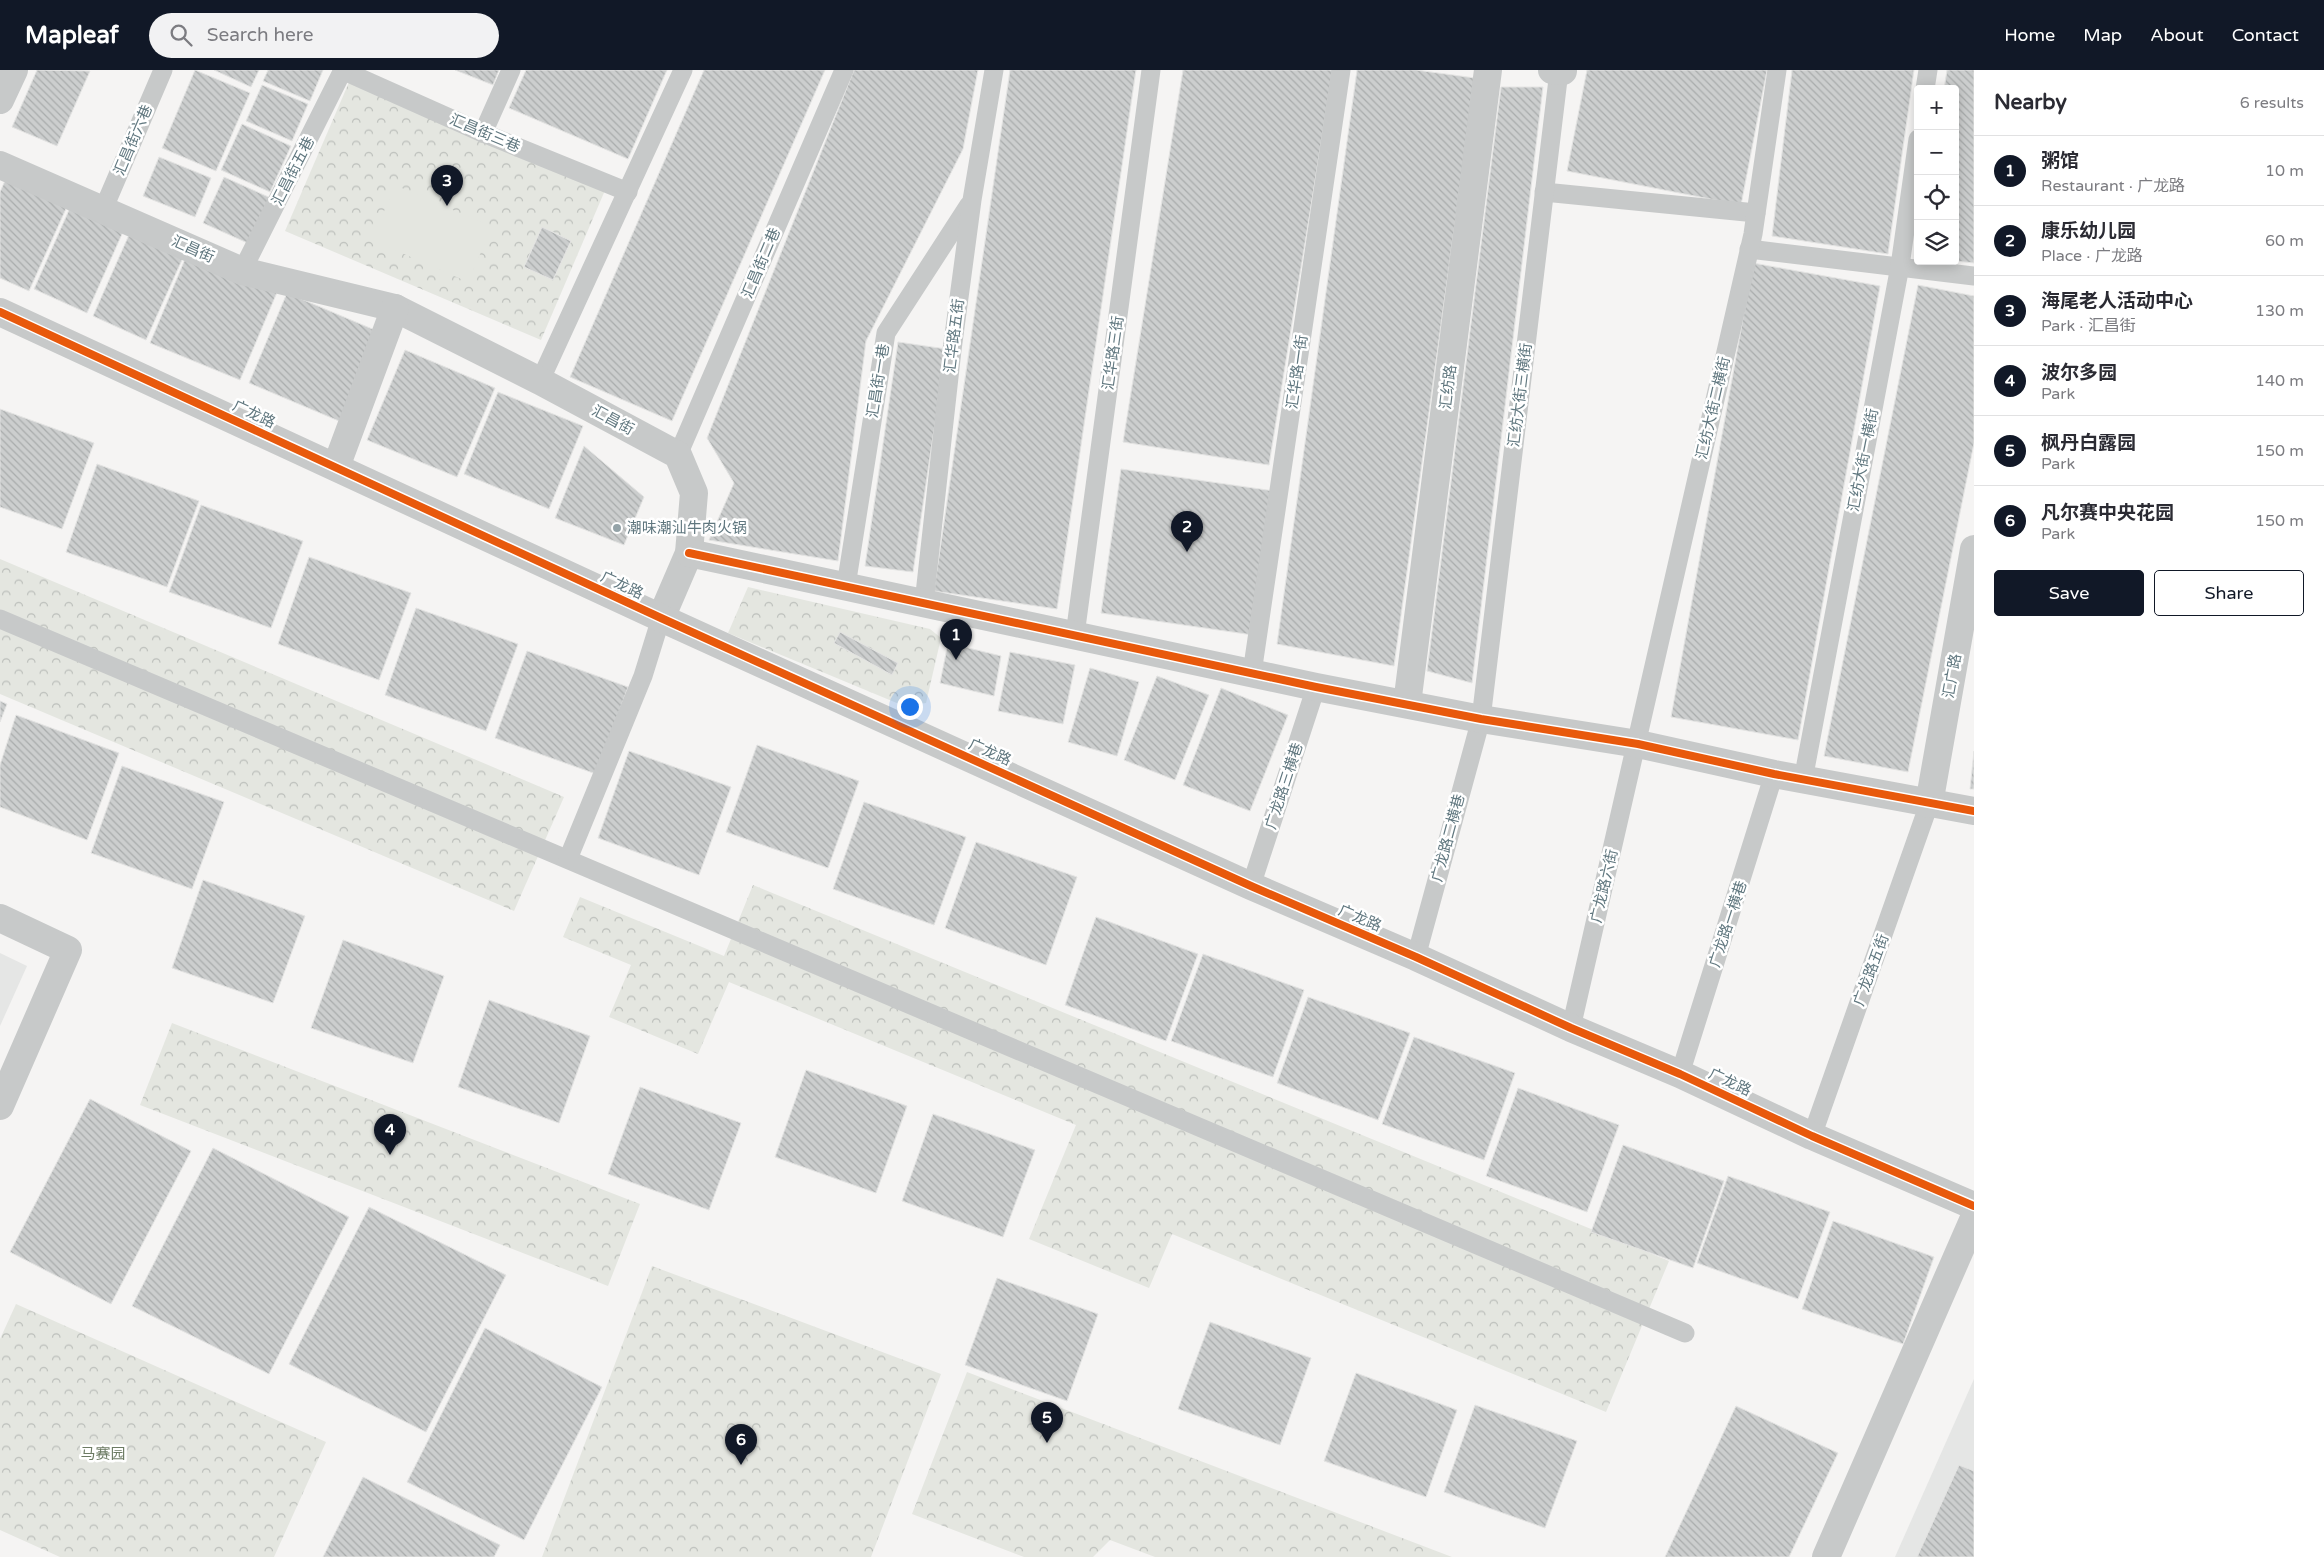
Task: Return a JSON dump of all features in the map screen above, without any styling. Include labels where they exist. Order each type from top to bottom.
[{"type":"street","points":[[0,100],[14,70]]},
{"type":"street","name":"汇纺路","points":[[1407,704],[1488,70]]},
{"type":"street","name":"汇昌街","points":[[0,165],[242,271],[395,308],[540,381],[678,455]]},
{"type":"street","points":[[336,467],[395,308]]},
{"type":"street","name":"广龙路","points":[[0,312],[661,618],[1251,886],[1416,957],[1571,1028],[1680,1074],[1812,1136],[1974,1206]]},
{"type":"street","points":[[661,618],[688,553],[694,493],[678,455]]},
{"type":"street","name":"汇广路","points":[[1930,804],[1974,549]]},
{"type":"street","points":[[688,553],[1316,687],[1481,719],[1638,744],[1803,780],[1974,811]]},
{"type":"street","points":[[0,918],[68,950],[0,1106]]},
{"type":"street","points":[[1826,1557],[1974,1218]]},
{"type":"lane","name":"汇昌街六巷","points":[[103,210],[162,70]]},
{"type":"lane","name":"汇昌街三巷","points":[[343,70],[483,133],[628,192]]},
{"type":"lane","name":"汇昌街五巷","points":[[242,271],[343,70]]},
{"type":"lane","points":[[483,133],[511,70]]},
{"type":"lane","points":[[540,381],[683,70]]},
{"type":"lane","name":"汇昌街二巷","points":[[678,455],[844,70]]},
{"type":"lane","name":"汇华路五街","points":[[924,603],[952,350],[972,200],[994,70]]},
{"type":"lane","name":"汇华路三街","points":[[1075,635],[1151,70]]},
{"type":"lane","name":"汇华路一街","points":[[1252,673],[1341,70]]},
{"type":"lane","name":"汇纺大街三横街","points":[[1481,719],[1559,70]]},
{"type":"lane","name":"汇纺大街二横街","points":[[1638,744],[1749,249],[1756,214],[1777,70]]},
{"type":"lane","points":[[1926,85],[1928,70]]},
{"type":"lane","name":"汇纺大街一横街","points":[[1803,780],[1900,266],[1914,167]]},
{"type":"lane","points":[[1544,192],[1756,214]]},
{"type":"lane","name":"汇昌街一巷","points":[[846,586],[886,333],[972,200]]},
{"type":"lane","points":[[1749,249],[1974,276]]},
{"type":"lane","points":[[0,618],[1684,1333]]},
{"type":"lane","points":[[568,859],[643,676],[661,618]]},
{"type":"lane","name":"广龙路三横巷","points":[[1251,886],[1316,687]]},
{"type":"lane","name":"广龙路二横巷","points":[[1416,957],[1481,719]]},
{"type":"lane","name":"广龙路六街","points":[[1571,1028],[1638,744]]},
{"type":"lane","name":"广龙路一横巷","points":[[1680,1074],[1774,774]]},
{"type":"lane","name":"广龙路五街","points":[[1812,1136],[1930,804]]},
{"type":"shaded area","points":[[0,953],[27,966],[0,1026]]},
{"type":"shaded area","points":[[1974,1379],[1974,1557],[1895,1557]]},
{"type":"green space","points":[[353,73],[609,181],[541,340],[285,231]]},
{"type":"green space","points":[[395,185],[492,227],[468,282],[372,240]]},
{"type":"green space","points":[[0,559],[564,797],[514,911],[0,694]]},
{"type":"green space","points":[[748,587],[930,629],[941,638],[926,703],[904,706],[728,633]]},
{"type":"green space","points":[[753,885],[1669,1261],[1606,1412],[1172,1234],[1149,1288],[1029,1239],[1076,1125],[729,982],[698,1054],[609,1017],[631,965],[563,937],[580,897],[724,956]]},
{"type":"green space","points":[[172,1023],[640,1204],[608,1286],[140,1105]]},
{"type":"green space","points":[[652,1266],[941,1374],[871,1557],[542,1557]]},
{"type":"green space","name":"马赛园","points":[[16,1304],[326,1442],[274,1557],[60,1557],[0,1530],[0,1339]]},
{"type":"green space","points":[[967,1372],[1452,1557],[1155,1557],[1110,1540],[1093,1557],[1024,1557],[912,1514]]},
{"type":"building","points":[[37,70],[90,71],[57,146],[12,127]]},
{"type":"building","points":[[195,70],[250,93],[216,171],[162,148]]},
{"type":"building","points":[[214,70],[259,70],[251,87]]},
{"type":"building","points":[[268,70],[323,70],[310,101],[263,81]]},
{"type":"building","points":[[455,70],[499,70],[493,85]]},
{"type":"building","points":[[526,70],[667,70],[628,159],[509,108]]},
{"type":"building","points":[[704,70],[825,70],[672,421],[570,377]]},
{"type":"building","points":[[854,70],[978,70],[963,149],[866,341],[838,561],[709,540],[734,483],[707,438]]},
{"type":"building","points":[[1010,70],[1136,70],[1057,609],[934,591]]},
{"type":"building","points":[[1183,70],[1333,70],[1269,465],[1123,442]]},
{"type":"building","points":[[1357,70],[1416,70],[1475,78],[1394,666],[1277,644]]},
{"type":"building","points":[[1587,70],[1767,70],[1741,205],[1567,171]]},
{"type":"building","points":[[1792,70],[1914,70],[1888,254],[1772,236]]},
{"type":"building","points":[[1947,70],[1974,70],[1974,263],[1959,261],[1959,85],[1945,85]]},
{"type":"building","points":[[262,85],[308,104],[292,141],[246,121]]},
{"type":"building","points":[[1501,87],[1543,87],[1472,683],[1427,671]]},
{"type":"building","points":[[242,124],[291,146],[270,192],[221,170]]},
{"type":"building","points":[[159,157],[211,178],[195,217],[143,196]]},
{"type":"building","points":[[8,174],[69,202],[29,291],[0,278],[0,192]]},
{"type":"building","points":[[224,177],[273,199],[252,245],[203,223]]},
{"type":"building","points":[[73,201],[126,225],[87,313],[34,289]]},
{"type":"building","points":[[542,227],[571,241],[553,280],[524,267]]},
{"type":"building","points":[[132,228],[186,251],[146,340],[93,316]]},
{"type":"building","points":[[188,252],[278,290],[240,380],[150,343]]},
{"type":"building","points":[[1753,263],[1880,286],[1798,740],[1671,717]]},
{"type":"building","points":[[1918,285],[1974,296],[1974,443],[1908,772],[1824,756]]},
{"type":"building","points":[[287,293],[377,331],[339,421],[249,383]]},
{"type":"building","points":[[898,342],[946,349],[913,572],[865,566]]},
{"type":"building","points":[[405,350],[495,388],[457,477],[367,440]]},
{"type":"building","points":[[498,392],[583,426],[549,509],[464,474]]},
{"type":"building","points":[[0,409],[94,443],[62,529],[0,507]]},
{"type":"building","points":[[584,446],[644,497],[624,545],[555,518]]},
{"type":"building","points":[[97,464],[199,501],[167,587],[66,552]]},
{"type":"building","points":[[1121,469],[1274,491],[1253,635],[1101,613]]},
{"type":"building","points":[[201,505],[303,541],[271,628],[169,592]]},
{"type":"building","points":[[309,557],[411,593],[379,680],[278,644]]},
{"type":"building","points":[[416,608],[518,644],[486,731],[385,695]]},
{"type":"building","points":[[840,632],[898,663],[892,675],[834,643]]},
{"type":"building","points":[[948,643],[1001,656],[994,696],[940,683]]},
{"type":"building","points":[[527,651],[628,687],[596,774],[495,738]]},
{"type":"building","points":[[1010,652],[1075,665],[1063,724],[998,711]]},
{"type":"building","points":[[1090,668],[1139,682],[1117,756],[1068,742]]},
{"type":"building","points":[[1157,676],[1209,695],[1175,780],[1124,760]]},
{"type":"building","points":[[1221,688],[1288,715],[1250,811],[1183,785]]},
{"type":"building","points":[[0,701],[7,704],[0,722]]},
{"type":"building","points":[[16,715],[119,753],[87,840],[0,807],[0,765]]},
{"type":"building","points":[[757,745],[859,781],[828,868],[726,832]]},
{"type":"building","points":[[629,751],[731,787],[699,875],[598,838]]},
{"type":"building","points":[[1974,751],[1974,789],[1970,789]]},
{"type":"building","points":[[122,766],[224,802],[192,889],[91,853]]},
{"type":"building","points":[[864,802],[966,837],[934,925],[833,889]]},
{"type":"building","points":[[976,842],[1077,877],[1046,965],[945,928]]},
{"type":"building","points":[[203,880],[305,916],[273,1003],[172,968]]},
{"type":"building","points":[[1096,917],[1198,954],[1166,1041],[1065,1005]]},
{"type":"building","points":[[343,940],[444,976],[413,1063],[311,1028]]},
{"type":"building","points":[[1203,954],[1304,990],[1273,1077],[1171,1041]]},
{"type":"building","points":[[1308,997],[1410,1033],[1378,1120],[1277,1083]]},
{"type":"building","points":[[489,1000],[590,1036],[559,1123],[458,1087]]},
{"type":"building","points":[[1414,1037],[1515,1073],[1484,1160],[1382,1124]]},
{"type":"building","points":[[806,1070],[907,1106],[876,1193],[775,1157]]},
{"type":"building","points":[[640,1087],[741,1123],[709,1210],[608,1174]]},
{"type":"building","points":[[1518,1088],[1619,1125],[1587,1212],[1486,1176]]},
{"type":"building","points":[[90,1099],[191,1151],[111,1304],[10,1252]]},
{"type":"building","points":[[933,1114],[1035,1150],[1003,1237],[902,1201]]},
{"type":"building","points":[[1623,1145],[1724,1181],[1693,1268],[1591,1232]]},
{"type":"building","points":[[213,1148],[349,1217],[269,1374],[132,1306]]},
{"type":"building","points":[[1728,1176],[1830,1212],[1798,1299],[1697,1263]]},
{"type":"building","points":[[369,1207],[506,1275],[426,1432],[289,1364]]},
{"type":"building","points":[[1833,1221],[1934,1257],[1903,1344],[1802,1309]]},
{"type":"building","points":[[997,1278],[1098,1314],[1067,1401],[965,1365]]},
{"type":"building","points":[[1210,1322],[1311,1358],[1280,1445],[1178,1409]]},
{"type":"building","points":[[485,1328],[602,1387],[524,1540],[407,1482]]},
{"type":"building","points":[[1356,1373],[1457,1410],[1426,1497],[1324,1461]]},
{"type":"building","points":[[1475,1405],[1577,1441],[1545,1528],[1444,1492]]},
{"type":"building","points":[[1736,1406],[1838,1453],[1789,1557],[1665,1557]]},
{"type":"building","points":[[1959,1465],[1974,1471],[1974,1557],[1917,1557]]},
{"type":"building","points":[[363,1477],[500,1545],[494,1557],[323,1557]]},
{"type":"cycle path","points":[[0,312],[661,618],[1251,886],[1416,957],[1571,1028],[1680,1074],[1812,1136],[1974,1206]]},
{"type":"cycle path","points":[[689,553],[1316,687],[1481,719],[1638,744],[1774,774],[1974,811]]},
{"type":"place","name":"海尾老人活动中心","points":[[447,206]]},
{"type":"place","name":"潮味潮汕牛肉火锅","points":[[617,528]]},
{"type":"place","name":"康乐幼儿园","points":[[1187,552]]},
{"type":"place","name":"粥馆","points":[[956,660]]},
{"type":"place","name":"波尔多园","points":[[390,1155]]},
{"type":"place","name":"枫丹白露园","points":[[1047,1443]]},
{"type":"place","name":"凡尔赛中央花园","points":[[741,1465]]}]
